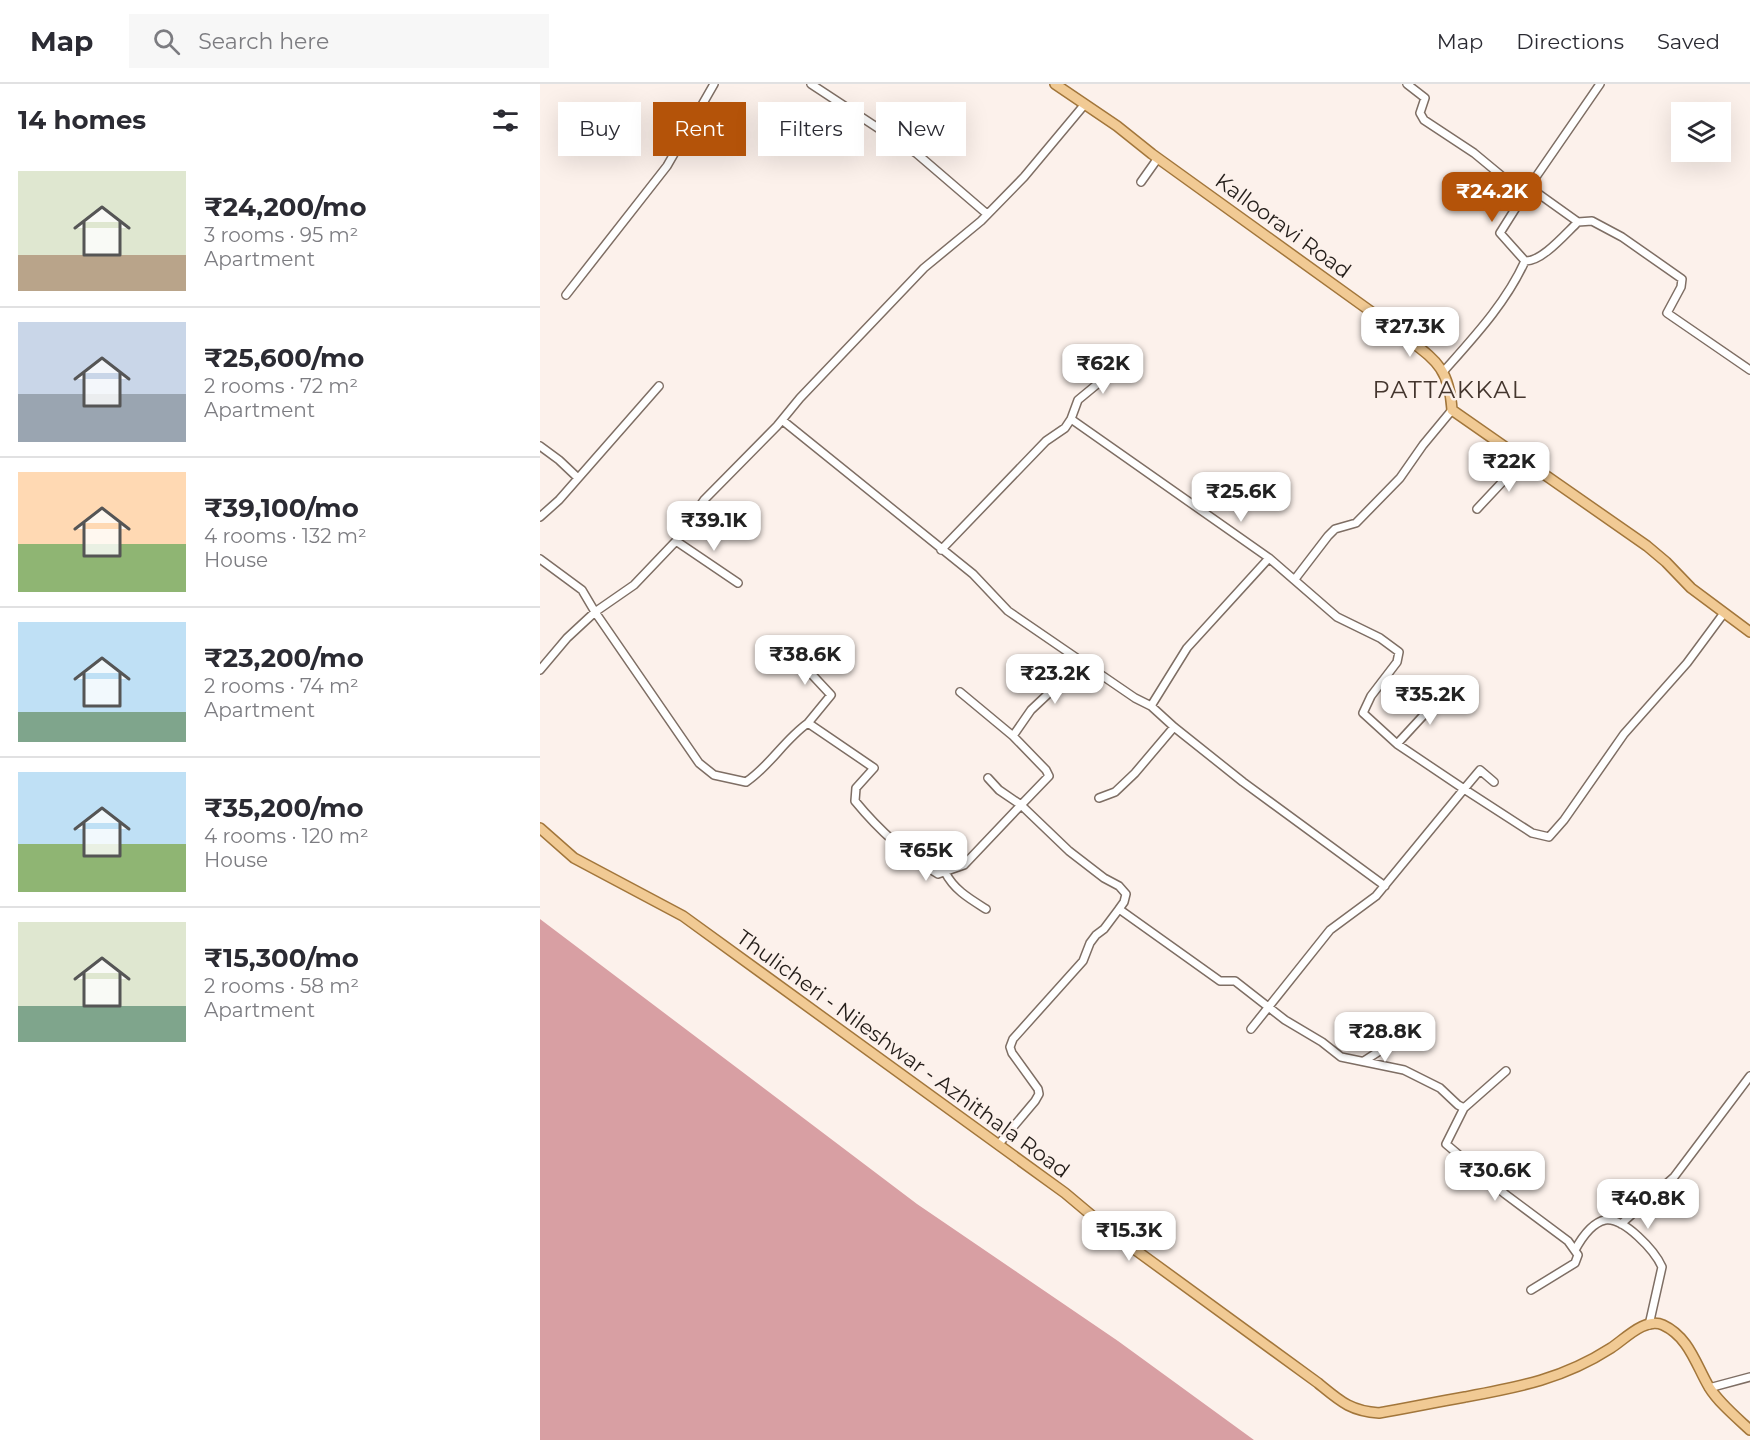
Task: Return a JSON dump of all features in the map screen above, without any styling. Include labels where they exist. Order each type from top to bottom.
[{"type":"main road","name":"Kallooravi Road","points":[[1055,84],[1435,360],[1450,390],[1452,410]]},
{"type":"main road","points":[[1452,410],[1647,546],[1691,588],[1750,632]]},
{"type":"main road","name":"Thulicheri - Nileshwar - Azhithala Road","points":[[540,828],[574,858],[683,916],[1065,1193],[1115,1235],[1318,1383],[1347,1407],[1362,1412],[1389,1412],[1544,1381],[1574,1369],[1649,1324]]},
{"type":"main road","points":[[1649,1324],[1664,1325],[1676,1335],[1693,1353],[1709,1388],[1750,1430]]},
{"type":"street","points":[[566,295],[667,166],[714,84]]},
{"type":"street","points":[[811,84],[916,153],[987,214]]},
{"type":"street","points":[[1407,84],[1425,98],[1420,113],[1424,120],[1465,146],[1509,182],[1528,189],[1578,222],[1592,221],[1622,237],[1682,279],[1681,287],[1667,313],[1750,370]]},
{"type":"street","points":[[1578,222],[1545,253],[1532,261],[1525,261],[1500,233],[1600,84]]},
{"type":"street","points":[[540,670],[567,638],[595,612],[634,585],[676,541],[704,500],[924,268],[987,214],[1024,177],[1085,104]]},
{"type":"street","points":[[1141,182],[1158,158]]},
{"type":"street","points":[[1443,372],[1490,318],[1516,281],[1525,261]]},
{"type":"street","points":[[941,550],[1046,441],[1065,428],[1071,420],[1078,400],[1124,362]]},
{"type":"street","points":[[540,517],[559,500],[659,386]]},
{"type":"street","points":[[1295,579],[1328,536],[1335,530],[1356,523],[1400,478],[1452,410]]},
{"type":"street","points":[[782,420],[973,574],[1008,611],[1135,698],[1151,706],[1243,782],[1386,886]]},
{"type":"street","points":[[1071,420],[1269,558],[1337,617],[1380,638],[1399,652],[1397,662],[1371,696],[1363,713],[1398,744],[1532,833],[1549,837],[1564,820],[1624,734],[1687,663],[1724,613]]},
{"type":"street","points":[[540,446],[578,478]]},
{"type":"street","points":[[1477,509],[1523,460]]},
{"type":"street","points":[[676,541],[738,583]]},
{"type":"street","points":[[1151,706],[1187,648],[1269,558]]},
{"type":"street","points":[[540,559],[582,590],[699,763],[714,775],[746,782],[759,774],[798,730],[808,723],[831,695],[788,649]]},
{"type":"street","points":[[1013,736],[1032,710],[1083,661]]},
{"type":"street","points":[[808,723],[874,768],[856,788],[855,801],[872,822],[919,863],[938,874],[964,865],[1049,776],[1013,736],[960,692]]},
{"type":"street","points":[[1398,744],[1445,692]]},
{"type":"street","points":[[1098,798],[1115,792],[1136,773],[1174,727]]},
{"type":"street","points":[[1251,1029],[1330,930],[1386,886],[1411,851],[1480,770],[1494,782]]},
{"type":"street","points":[[988,778],[999,790],[1021,805],[1069,851],[1104,878],[1119,886],[1126,894],[1119,909],[1090,943],[1083,961],[1013,1039],[1010,1047],[1012,1053],[1038,1089],[1039,1094],[998,1145]]},
{"type":"street","points":[[945,872],[949,882],[961,893],[987,909]]},
{"type":"street","points":[[1119,909],[1220,981],[1235,981],[1285,1020],[1322,1042],[1341,1057],[1404,1070],[1440,1088],[1464,1108]]},
{"type":"street","points":[[1364,1061],[1392,1043]]},
{"type":"street","points":[[1506,1071],[1464,1108],[1446,1144],[1505,1194],[1568,1241],[1578,1255],[1575,1263],[1531,1290]]},
{"type":"street","points":[[1621,1224],[1674,1177],[1750,1076]]},
{"type":"street","points":[[1575,1250],[1582,1237],[1603,1220],[1621,1224],[1636,1234],[1659,1260],[1662,1267],[1649,1324]]},
{"type":"street","points":[[1709,1388],[1750,1377]]},
{"type":"shaded area","points":[[540,919],[917,1204],[1118,1341],[1254,1440],[540,1440]]},
{"type":"district","name":"PATTAKKAL","points":[[1450,390]]}]
